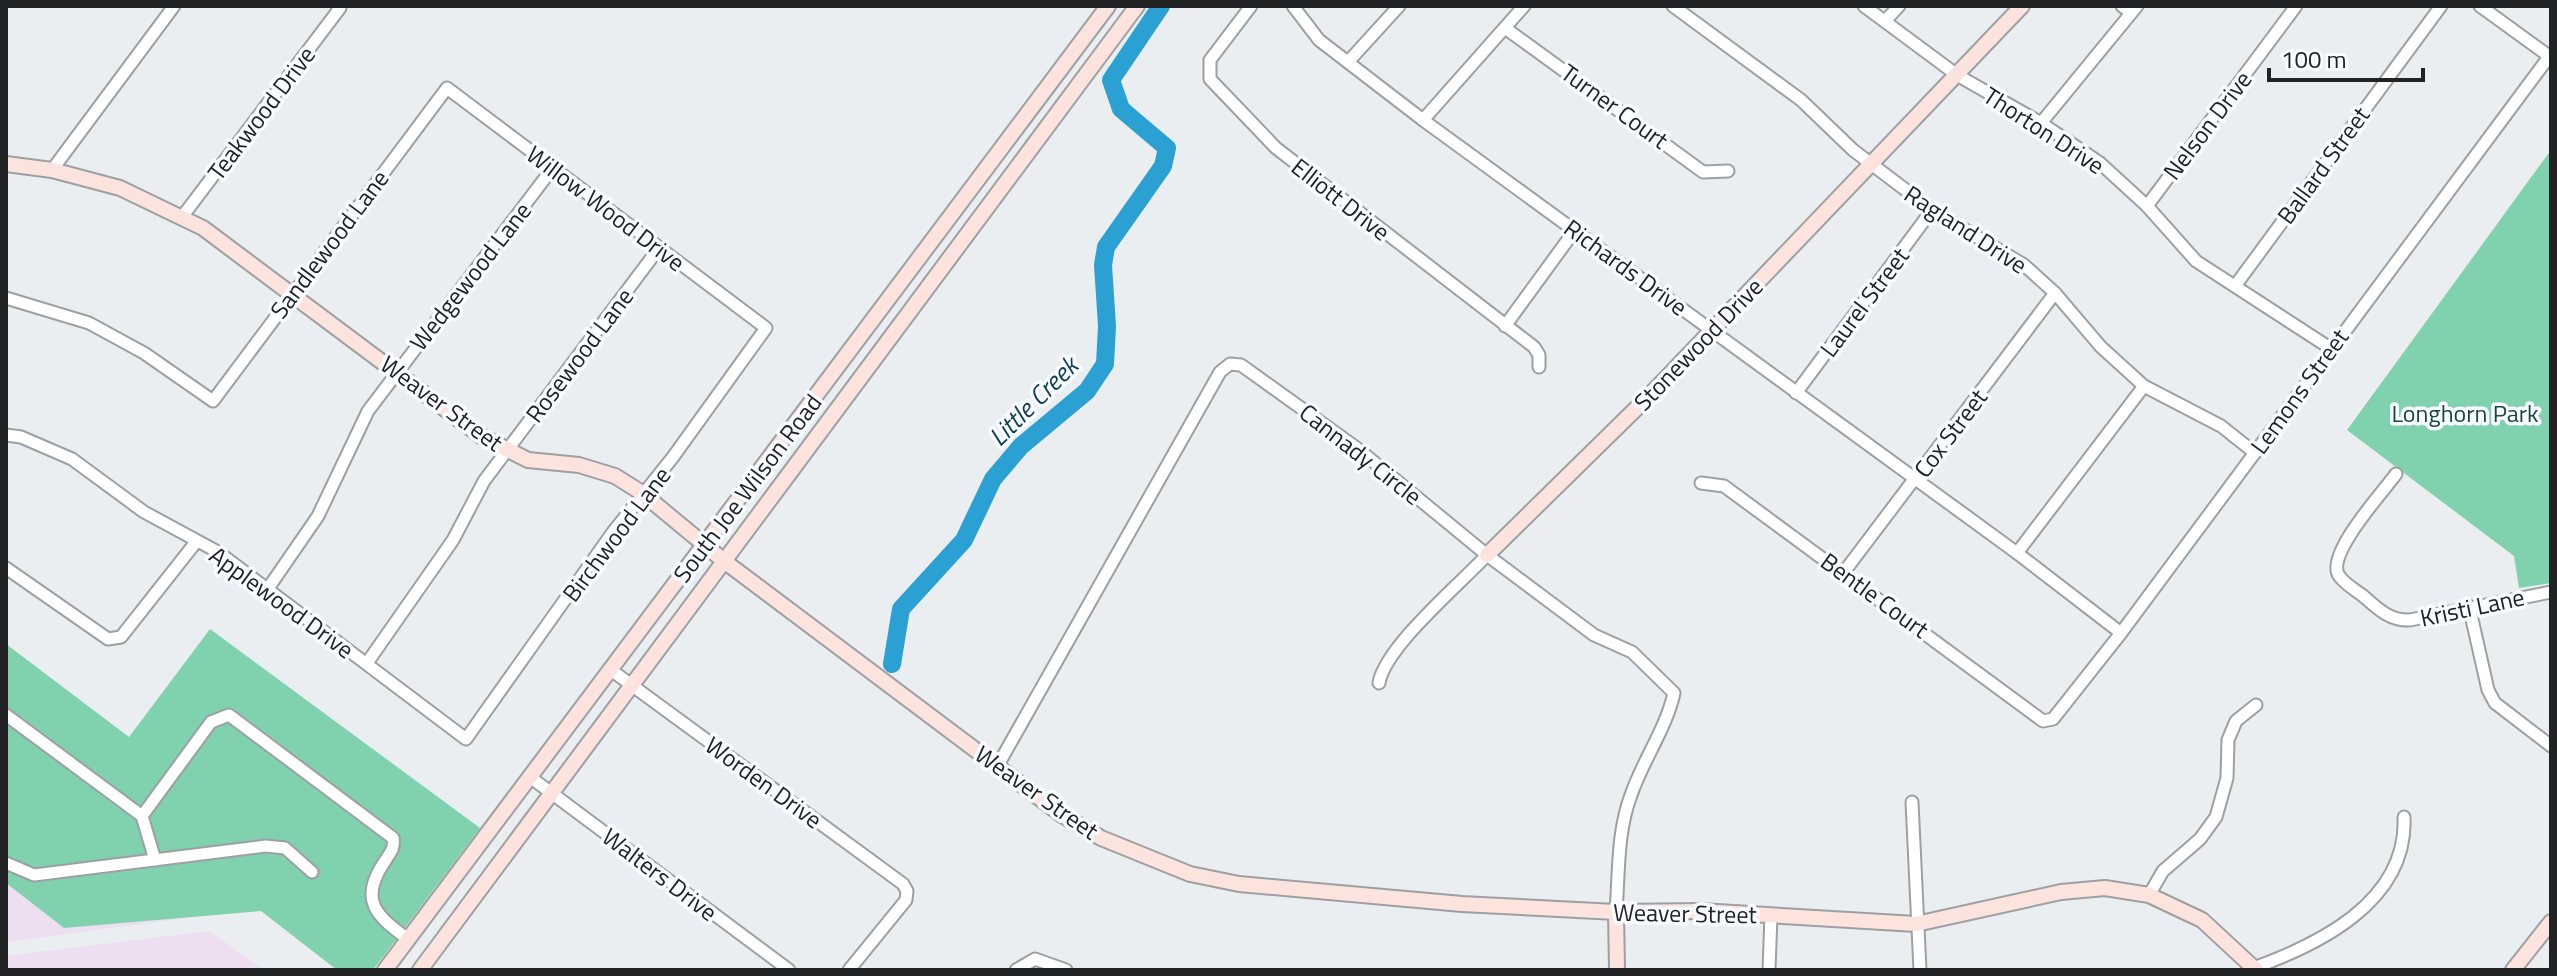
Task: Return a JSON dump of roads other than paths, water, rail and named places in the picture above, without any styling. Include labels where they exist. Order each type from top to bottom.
[{"type":"street","points":[[52,170],[174,6]]},
{"type":"street","name":"South Joe Wilson Road","points":[[385,970],[1108,6]]},
{"type":"street","name":"South Joe Wilson Road","points":[[420,970],[1137,6]]},
{"type":"street","name":"Elliott Drive","points":[[1251,6],[1210,60],[1210,79],[1276,148],[1534,347],[1539,355],[1539,367]]},
{"type":"street","name":"Richards Drive","points":[[1293,6],[1319,40],[1423,120],[1914,481],[2017,553],[2121,633]]},
{"type":"street","points":[[1348,62],[1399,6]]},
{"type":"street","points":[[1423,120],[1524,6]]},
{"type":"street","name":"Ragland Drive","points":[[1673,6],[1801,100],[1870,164],[1932,210],[1983,237],[2024,265],[2055,293],[2101,347],[2144,386],[2221,426],[2255,453]]},
{"type":"street","name":"Thorton Drive","points":[[1864,6],[1957,75],[2041,123],[2100,163],[2147,206],[2196,261],[2330,348]]},
{"type":"street","points":[[1885,21],[1899,6]]},
{"type":"street","name":"Stonewood Drive","points":[[1379,683],[1381,669],[1397,648],[1650,395],[2022,6]]},
{"type":"street","name":"Nelson Drive","points":[[2147,206],[2296,6]]},
{"type":"street","name":"Ballard Street","points":[[2235,286],[2441,6]]},
{"type":"street","points":[[2480,6],[2550,55]]},
{"type":"street","name":"Teakwood Drive","points":[[182,217],[338,7]]},
{"type":"street","points":[[2041,123],[2130,8]]},
{"type":"street","name":"Turner Court","points":[[1505,28],[1703,172],[1728,171]]},
{"type":"street","name":"Lemons Street","points":[[2043,721],[2053,719],[2063,710],[2550,55]]},
{"type":"street","name":"Willow Wood Drive","points":[[447,88],[766,328]]},
{"type":"street","name":"Sandlewood Lane","points":[[6,298],[89,323],[144,353],[213,401],[447,88]]},
{"type":"street","name":"Weaver Street","points":[[6,164],[52,170],[120,188],[182,217],[241,253],[481,436],[528,460],[579,465],[615,476],[642,493],[724,561],[1062,815],[1101,838],[1190,874],[1279,888],[1462,904],[1616,912],[1771,915],[1916,924],[2061,892],[2105,888],[2149,895],[2212,926],[2252,969]]},
{"type":"street","name":"Wedgewood Lane","points":[[267,590],[318,516],[368,411],[552,169]]},
{"type":"street","name":"Laurel Street","points":[[1796,393],[1932,210]]},
{"type":"street","points":[[1505,326],[1575,230]]},
{"type":"street","name":"Rosewood Lane","points":[[367,663],[453,540],[484,481],[659,248]]},
{"type":"street","name":"Cox Street","points":[[1844,572],[2055,293]]},
{"type":"street","name":"Birchwood Lane","points":[[466,739],[642,493],[673,457],[766,328]]},
{"type":"street","name":"Cannady Circle","points":[[998,765],[1212,385],[1230,364],[1247,368],[1358,449],[1487,555],[1594,635],[1632,652],[1674,693],[1653,751],[1631,794],[1623,823],[1616,912]]},
{"type":"street","points":[[2017,553],[2144,386]]},
{"type":"street","name":"Applewood Drive","points":[[6,435],[21,437],[72,459],[144,512],[218,552],[466,739]]},
{"type":"street","name":"Kristi Lane","points":[[2396,474],[2341,549],[2336,564],[2339,576],[2396,620],[2551,592]]},
{"type":"street","name":"Bentle Court","points":[[1701,483],[1724,486],[2043,721]]},
{"type":"street","points":[[6,568],[108,639],[121,637],[196,542]]},
{"type":"street","points":[[2469,606],[2488,690],[2495,703],[2551,746]]},
{"type":"street","name":"Worden Drive","points":[[611,670],[903,884],[907,891],[906,900],[849,970]]},
{"type":"street","points":[[2149,895],[2163,871],[2200,839],[2216,817],[2227,778],[2228,740],[2236,721],[2256,705]]},
{"type":"street","points":[[6,715],[142,816],[155,860]]},
{"type":"street","points":[[142,816],[211,722],[229,715],[393,838],[393,849],[375,875],[371,891],[373,909],[380,919],[408,939]]},
{"type":"street","name":"Walters Drive","points":[[530,777],[789,970]]},
{"type":"street","points":[[1912,802],[1920,970]]},
{"type":"street","points":[[2252,969],[2320,939],[2362,911],[2389,879],[2403,844],[2404,817]]},
{"type":"street","points":[[6,863],[34,875],[266,846],[285,848],[312,872]]},
{"type":"street","points":[[1616,912],[1617,970]]},
{"type":"street","points":[[1769,970],[1771,915]]},
{"type":"street","points":[[2513,970],[2551,922]]},
{"type":"street","points":[[1016,970],[1035,959],[1066,970]]},
{"type":"waterway","name":"Little Creek","points":[[892,664],[901,609],[964,540],[993,479],[1021,446],[1087,391],[1105,364],[1107,326],[1103,265],[1106,247],[1163,166],[1167,148],[1121,109],[1111,80],[1161,6]]},
{"type":"park label","name":"Longhorn Park","points":[[2465,413]]}]
